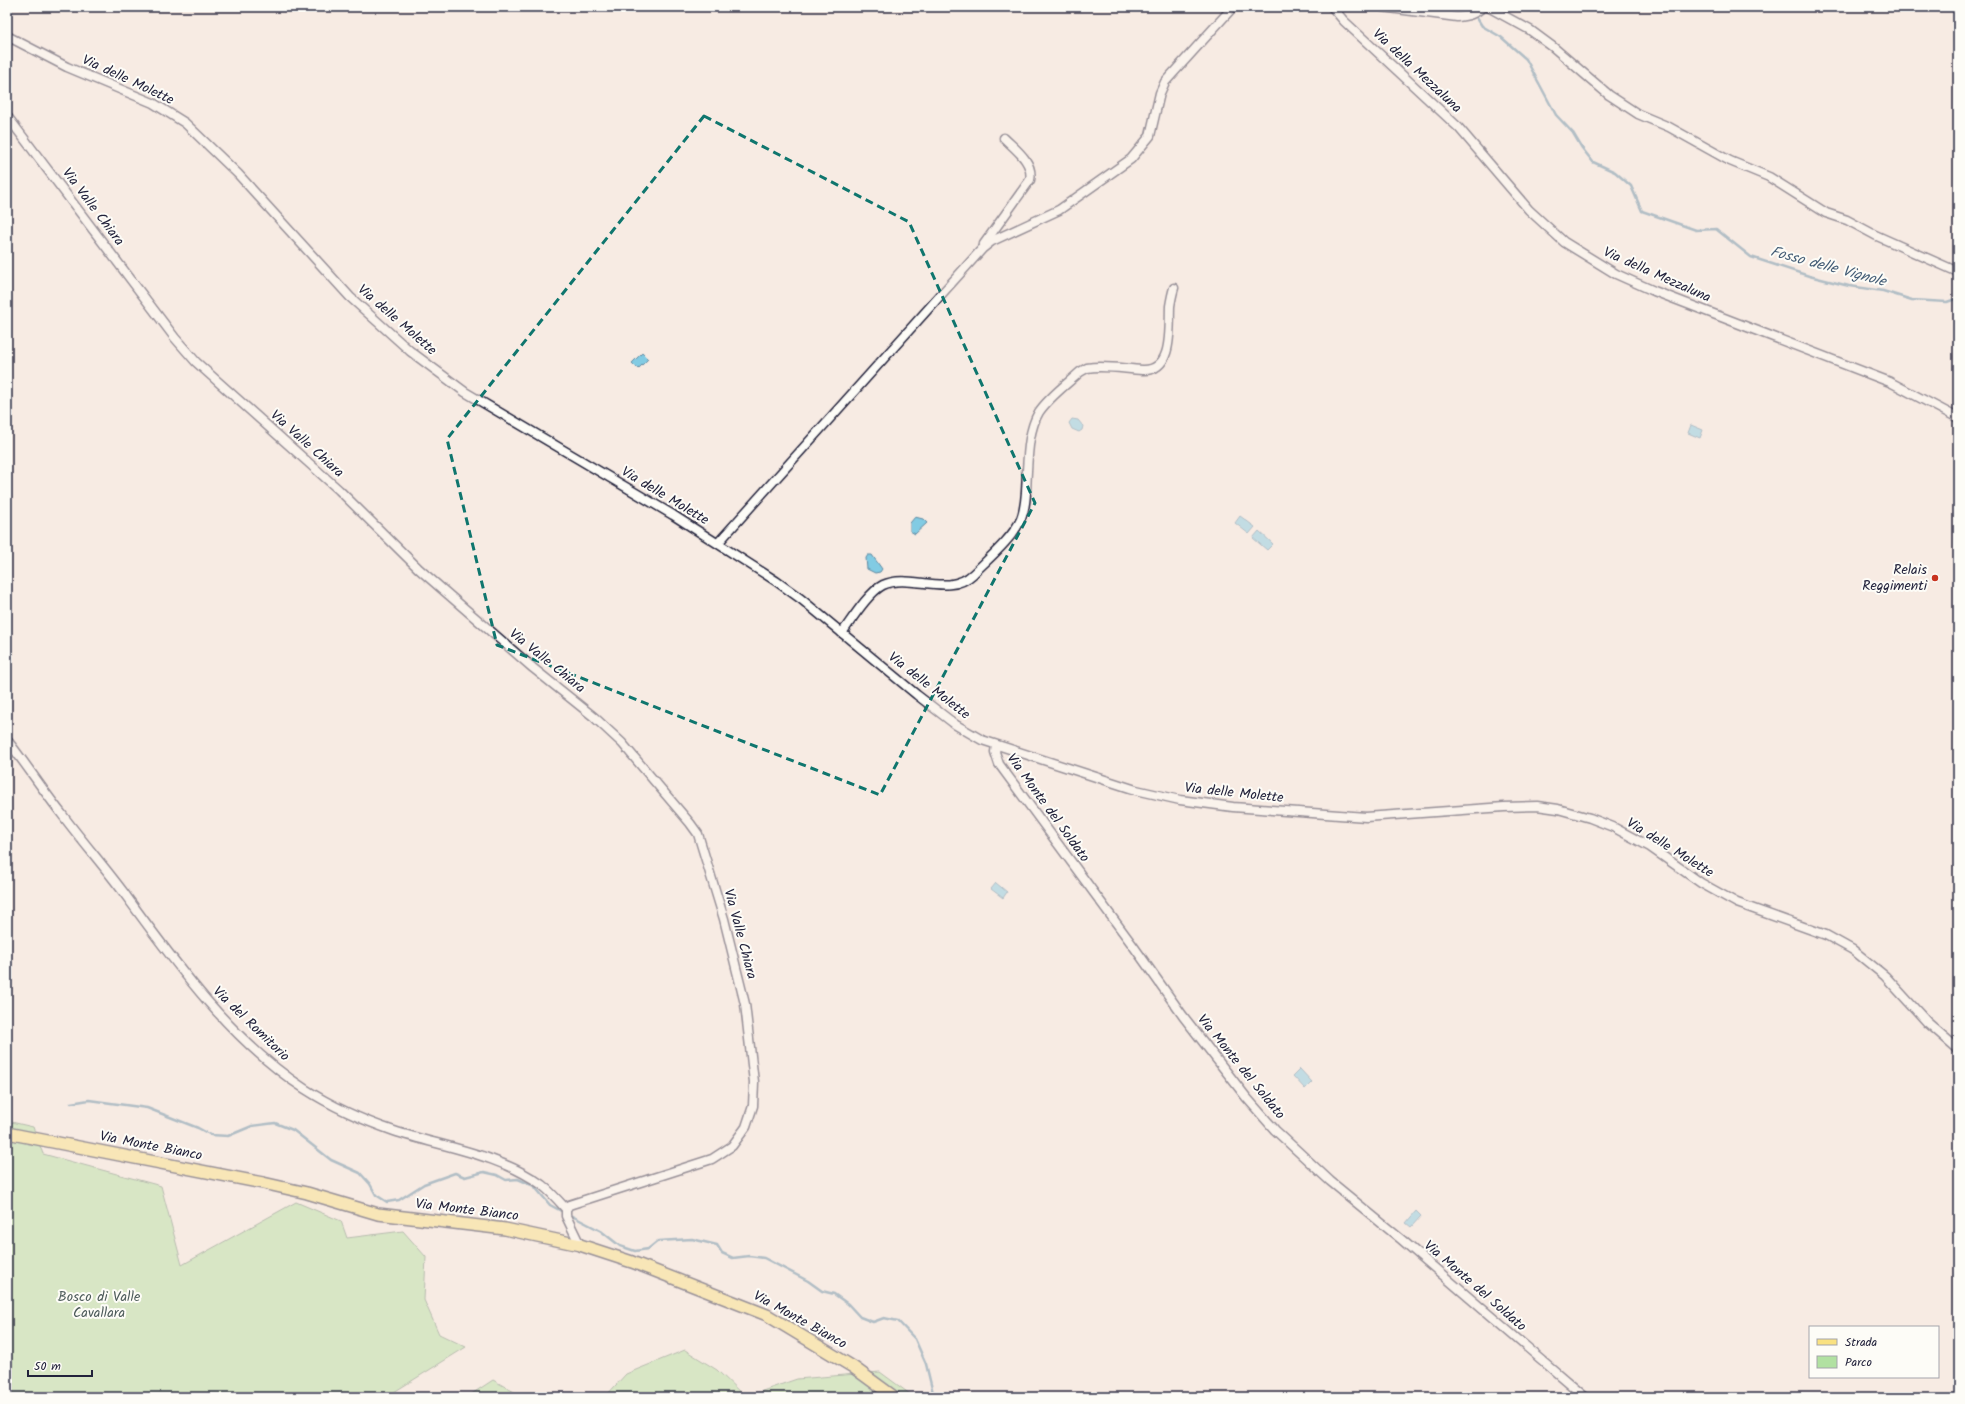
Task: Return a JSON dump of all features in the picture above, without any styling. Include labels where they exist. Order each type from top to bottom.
[{"type":"main road","name":"Via Monte Bianco","points":[[7,1133],[262,1183],[307,1193],[378,1214],[505,1229],[580,1245],[632,1262],[767,1315],[854,1366],[894,1397]]},
{"type":"street","points":[[976,254],[992,241],[1065,207],[1131,159],[1150,136],[1160,93],[1165,82],[1233,7]]},
{"type":"street","name":"Via della Mezzaluna","points":[[1332,7],[1344,21],[1459,128],[1529,210],[1575,250],[1616,274],[1654,291],[1890,382],[1958,418]]},
{"type":"street","name":"Via della Mezzaluna","points":[[1382,7],[1458,16],[1466,16],[1477,12],[1483,7]]},
{"type":"street","points":[[1488,7],[1530,30],[1553,47],[1609,95],[1638,114],[1669,127],[1730,161],[1769,177],[1826,213],[1847,220],[1881,238],[1958,272]]},
{"type":"street","name":"Via delle Molette","points":[[7,36],[67,67],[153,104],[185,123],[243,179],[350,297],[410,351],[471,395],[718,543],[788,589],[956,725],[982,740],[996,746],[1136,790],[1180,800],[1233,807],[1366,817],[1510,806],[1536,806],[1558,809],[1590,818],[1613,827],[1650,847],[1702,883],[1737,903],[1826,935],[1853,950],[1885,976],[1927,1022],[1958,1049]]},
{"type":"street","name":"Via Valle Chiara","points":[[7,116],[175,338],[196,362],[339,490],[420,569],[459,604],[604,726],[638,762],[698,834],[724,920],[745,1004],[754,1082],[752,1114],[746,1127],[737,1140],[727,1150],[712,1159],[573,1203],[566,1209]]},
{"type":"street","points":[[718,543],[976,254],[1004,218],[1030,180],[1031,172],[1027,162],[1004,138]]},
{"type":"street","points":[[842,632],[876,590],[885,584],[900,582],[954,584],[964,581],[974,573],[1011,534],[1021,517],[1025,504],[1030,439],[1039,412],[1080,372],[1087,368],[1146,370],[1159,364],[1168,349],[1170,304],[1174,288]]},
{"type":"street","name":"Via del Romitorio","points":[[7,740],[59,812],[123,892],[192,984],[237,1032],[274,1066],[304,1088],[351,1115],[394,1131],[493,1159],[511,1167],[543,1186],[566,1209]]},
{"type":"street","name":"Via Monte del Soldato","points":[[996,746],[995,752],[999,764],[1048,832],[1134,947],[1183,1016],[1246,1097],[1275,1130],[1330,1181],[1402,1240],[1585,1397]]},
{"type":"street","points":[[566,1209],[568,1222],[580,1245]]},
{"type":"highlighted area","points":[[704,116],[909,222],[1035,503],[880,795],[497,645],[447,439]]},
{"type":"green space","name":"Bosco di Valle Cavallara","points":[[7,1121],[33,1127],[43,1154],[161,1186],[182,1265],[296,1202],[341,1221],[347,1238],[403,1231],[426,1257],[424,1300],[439,1334],[466,1347],[386,1397],[7,1397]]},
{"type":"green space","points":[[685,1350],[717,1370],[745,1397],[605,1397],[626,1374]]},
{"type":"green space","points":[[880,1372],[914,1397],[745,1397],[797,1379]]},
{"type":"green space","points":[[493,1380],[523,1397],[467,1397]]},
{"type":"water","points":[[642,353],[648,359],[638,369],[632,363]]},
{"type":"water","points":[[1072,419],[1078,420],[1083,426],[1082,430],[1079,432],[1072,429],[1069,423]]},
{"type":"water","points":[[1691,425],[1703,430],[1700,438],[1688,433]]},
{"type":"water","points":[[1240,516],[1255,527],[1249,534],[1235,523]]},
{"type":"water","points":[[915,517],[923,519],[927,523],[915,534],[910,531],[910,523]]},
{"type":"water","points":[[1259,531],[1273,544],[1267,550],[1253,538]]},
{"type":"water","points":[[868,555],[872,555],[882,569],[880,572],[875,573],[867,569],[866,558]]},
{"type":"water","points":[[996,883],[1007,892],[1003,898],[991,889]]},
{"type":"water","points":[[1300,1069],[1312,1082],[1305,1089],[1293,1076]]},
{"type":"water","points":[[1416,1211],[1421,1216],[1411,1227],[1406,1223]]},
{"type":"waterway","name":"Fosso delle Vignole","points":[[1470,7],[1482,26],[1501,37],[1526,59],[1556,115],[1573,133],[1593,162],[1615,172],[1631,186],[1642,211],[1696,230],[1716,229],[1751,257],[1809,276],[1849,286],[1883,291],[1912,300],[1947,302],[1958,298]]},
{"type":"waterway","points":[[71,1103],[89,1100],[147,1108],[198,1128],[211,1135],[228,1136],[252,1126],[275,1123],[293,1130],[331,1160],[360,1173],[370,1184],[376,1195],[387,1202],[399,1200],[424,1184],[455,1173],[465,1177],[484,1172],[497,1175],[506,1180],[518,1179],[534,1186],[550,1205],[563,1212]]},
{"type":"waterway","points":[[568,1214],[601,1231],[620,1246],[635,1251],[648,1249],[658,1241],[692,1239],[717,1245],[722,1253],[733,1258],[749,1256],[764,1258],[808,1281],[822,1291],[834,1294],[848,1304],[860,1317],[873,1322],[884,1318],[898,1321],[915,1339],[926,1364],[934,1397]]},
{"type":"place","name":"Relais Reggimenti","points":[[1935,578]]}]
